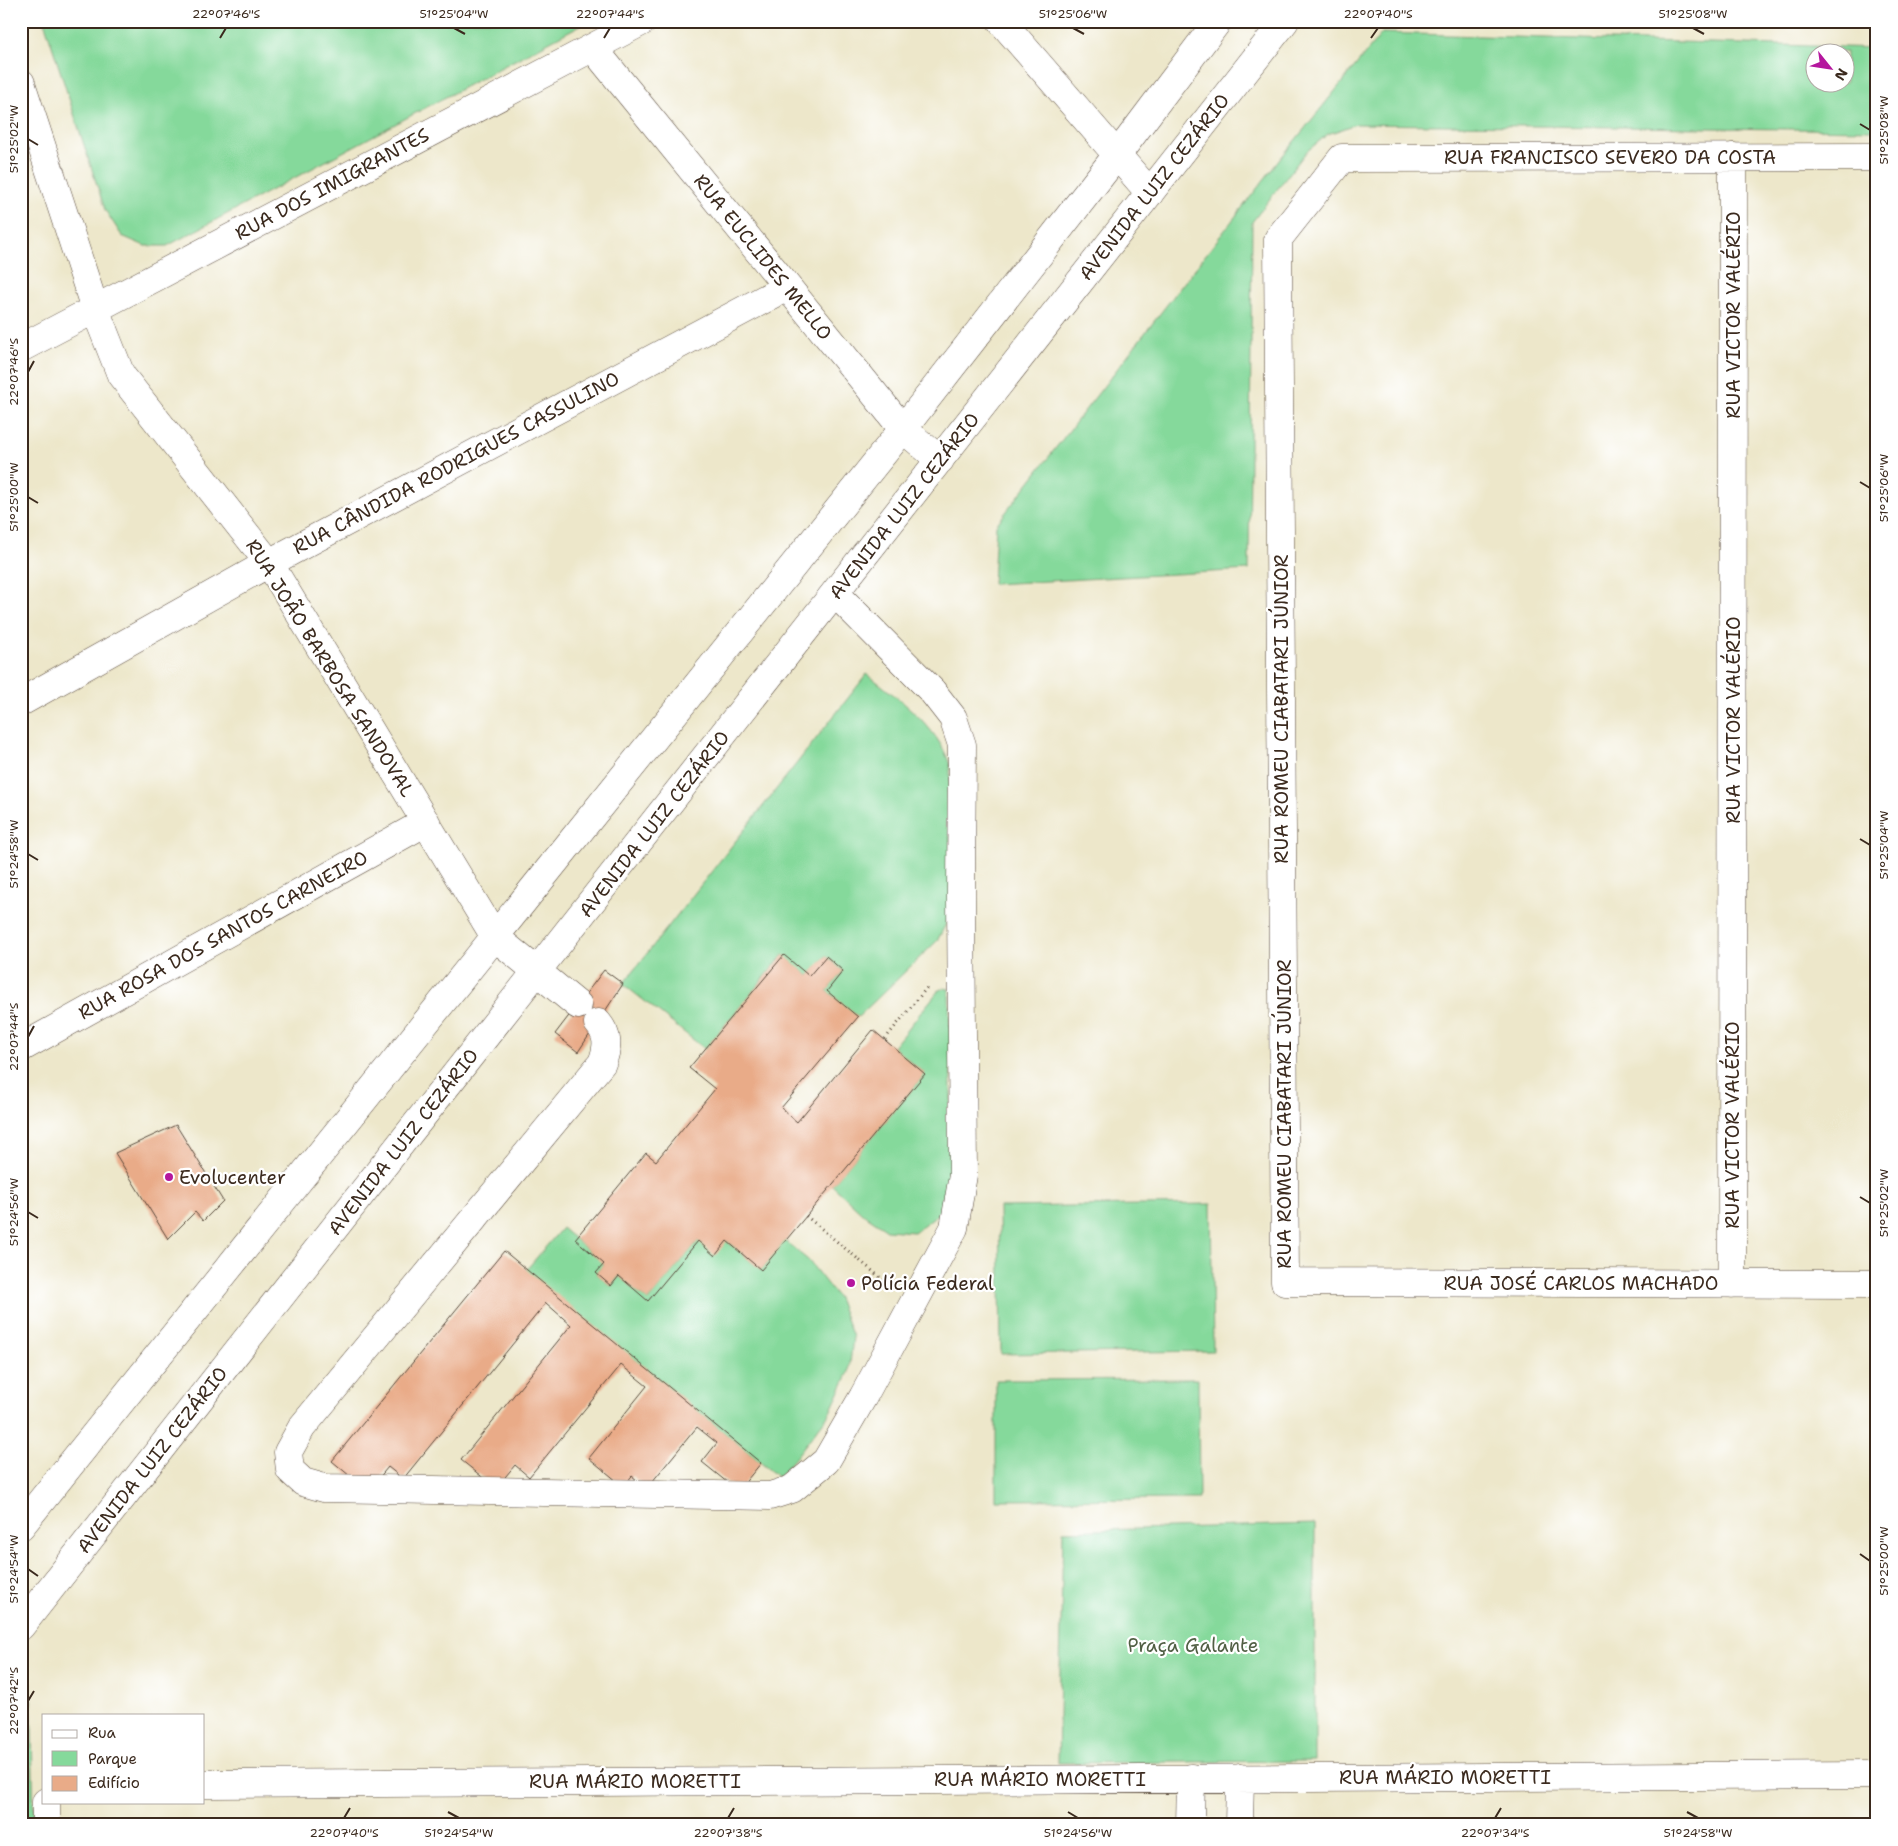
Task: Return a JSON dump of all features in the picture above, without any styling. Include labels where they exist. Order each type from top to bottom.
[{"type":"street","name":"RUA DOS IMIGRANTES","points":[[21,348],[643,21]]},
{"type":"street","points":[[1001,21],[1150,193]]},
{"type":"street","points":[[21,1526],[903,429],[1117,155],[1218,21]]},
{"type":"street","name":"AVENIDA LUIZ CEZÁRIO","points":[[21,1626],[1285,21]]},
{"type":"street","name":"RUA EUCLIDES MELLO","points":[[592,48],[903,429],[940,460]]},
{"type":"street","name":"RUA JOÃO BARBOSA SANDOVAL","points":[[21,83],[95,308],[121,374],[268,563],[495,937],[578,1005]]},
{"type":"street","name":"RUA VICTOR VALÉRIO","points":[[1732,1284],[1733,157]]},
{"type":"street","name":"RUA FRANCISCO SEVERO DA COSTA","points":[[1342,158],[1877,157]]},
{"type":"street","name":"RUA ROMEU CIABATARI JÚNIOR","points":[[1285,1282],[1278,239],[1342,158]]},
{"type":"street","name":"RUA CÂNDIDA RODRIGUES CASSULINO","points":[[21,702],[268,563],[787,288]]},
{"type":"street","points":[[598,1023],[604,1030],[608,1040],[602,1063],[302,1426],[288,1452],[290,1470],[303,1482],[324,1488],[770,1496],[792,1489],[826,1461],[863,1397],[954,1228],[963,1175],[962,745],[953,718],[932,691],[835,593]]},
{"type":"street","name":"RUA ROSA DOS SANTOS CARNEIRO","points":[[21,1048],[426,822]]},
{"type":"street","name":"RUA JOSÉ CARLOS MACHADO","points":[[1285,1282],[1877,1284]]},
{"type":"street","name":"RUA MÁRIO MORETTI","points":[[205,1784],[1877,1775]]},
{"type":"street","points":[[1190,1825],[1191,1778]]},
{"type":"street","points":[[1239,1825],[1240,1778]]},
{"type":"street","points":[[46,1804],[46,1825]]},
{"type":"path","points":[[884,1040],[961,946]]},
{"type":"path","points":[[806,1216],[913,1304]]},
{"type":"green space","points":[[44,21],[588,21],[167,246],[145,246],[122,236],[105,210]]},
{"type":"green space","points":[[1382,33],[1806,46],[1806,92],[1856,92],[1856,47],[1877,48],[1877,130],[1356,124],[1328,134],[1306,152],[1252,222],[1249,570],[993,584],[996,525],[1280,159]]},
{"type":"green space","points":[[867,674],[916,714],[936,737],[950,765],[951,909],[946,924],[937,941],[858,1017],[827,991],[843,971],[826,956],[809,976],[783,955],[705,1049],[623,984]]},
{"type":"green space","points":[[949,989],[953,1195],[938,1214],[914,1232],[887,1230],[862,1213],[832,1185],[925,1074],[893,1047],[939,990]]},
{"type":"green space","points":[[1211,1204],[1213,1351],[1001,1354],[999,1207]]},
{"type":"green space","points":[[562,1228],[604,1264],[596,1273],[611,1286],[619,1276],[648,1301],[698,1241],[727,1241],[761,1270],[785,1241],[808,1260],[838,1298],[853,1337],[849,1372],[829,1414],[778,1477],[526,1270]]},
{"type":"green space","points":[[1198,1379],[1199,1499],[996,1500],[996,1380]]},
{"type":"green space","name":"Praça Galante","points":[[1315,1524],[1315,1761],[1058,1763],[1063,1531]]},
{"type":"green space","points":[[31,1683],[34,1825],[21,1825],[21,1696]]},
{"type":"building","points":[[784,955],[809,976],[826,956],[843,971],[827,991],[858,1017],[781,1108],[797,1122],[873,1030],[925,1074],[761,1270],[727,1241],[715,1256],[698,1241],[648,1301],[619,1276],[611,1286],[596,1273],[604,1264],[575,1239],[646,1153],[656,1161],[715,1089],[689,1068]]},
{"type":"building","points":[[604,970],[623,984],[578,1052],[555,1034]]},
{"type":"building","name":"Evolucenter","points":[[176,1125],[223,1201],[203,1221],[195,1212],[168,1239],[115,1153]]},
{"type":"building","points":[[504,1251],[761,1463],[738,1491],[702,1462],[717,1443],[697,1427],[647,1488],[632,1476],[623,1486],[589,1458],[647,1386],[621,1365],[529,1477],[515,1465],[496,1488],[461,1460],[571,1325],[546,1303],[403,1479],[388,1467],[368,1491],[332,1461]]},
{"type":"place","name":"Evolucenter","points":[[169,1177]]},
{"type":"place","name":"Polícia Federal","points":[[851,1283]]}]
